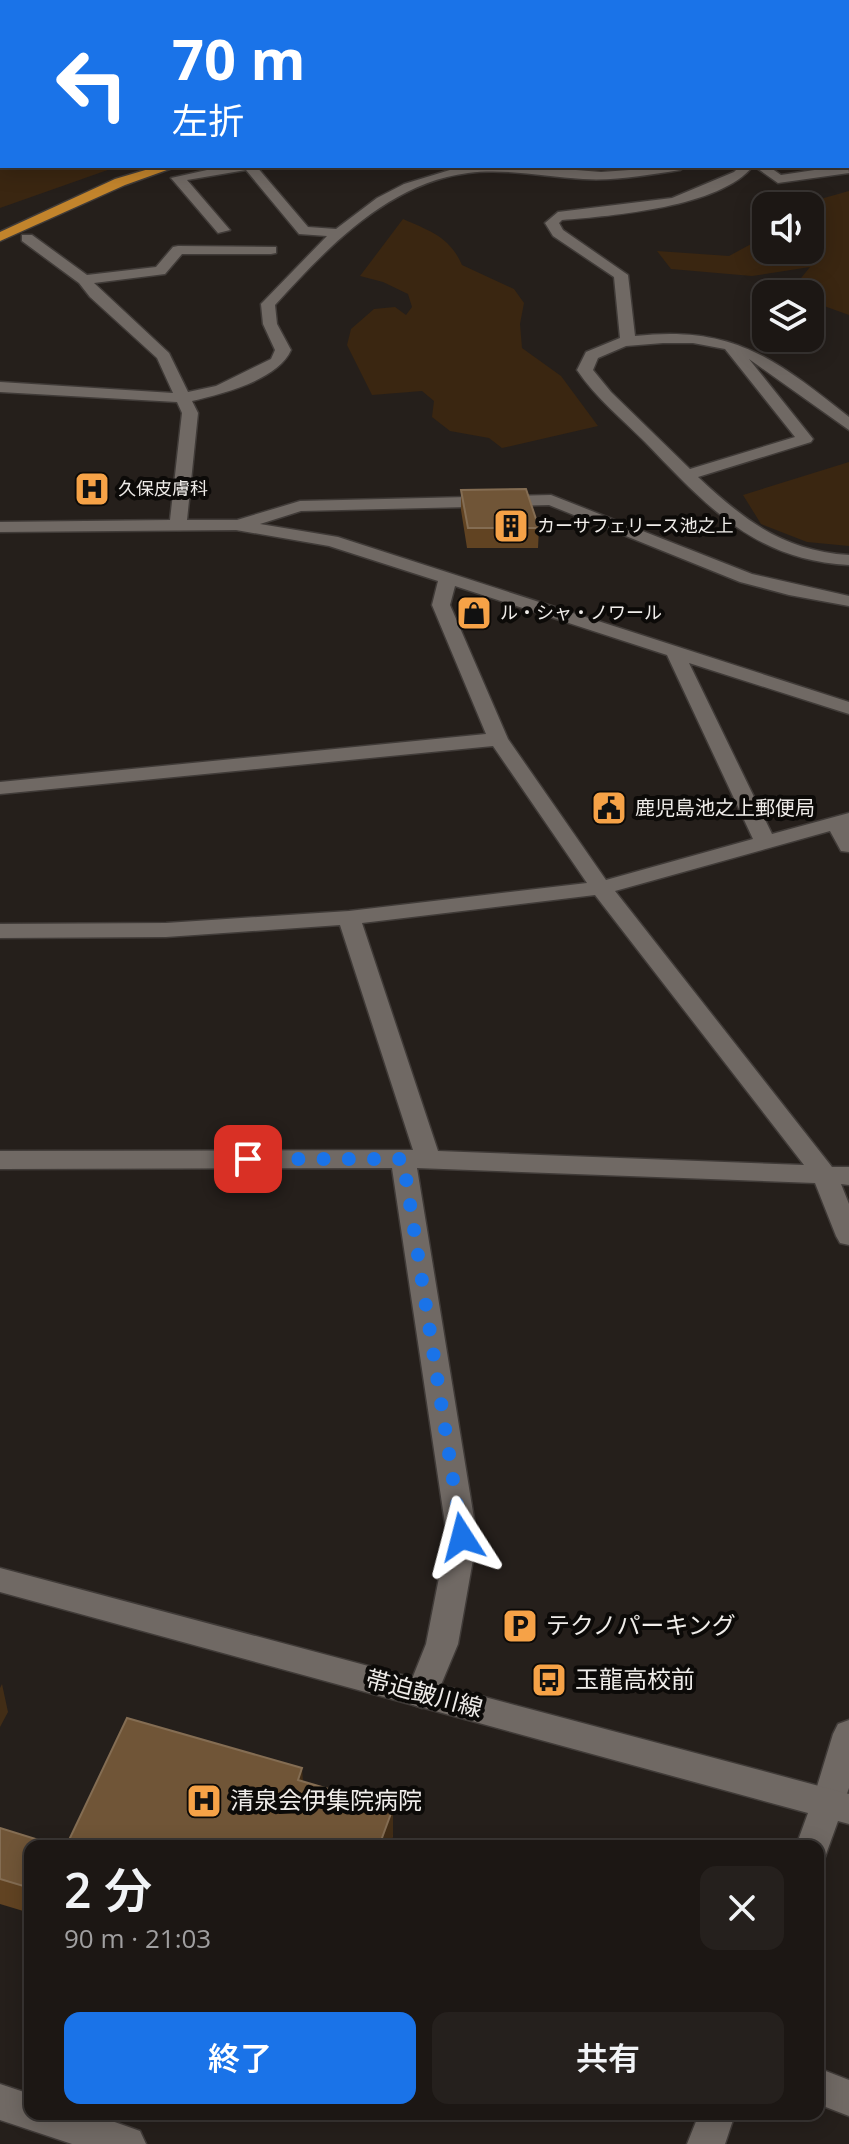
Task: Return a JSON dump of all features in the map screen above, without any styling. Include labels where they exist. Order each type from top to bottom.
[{"type":"main road","points":[[0,237],[120,182],[174,171]]},
{"type":"street","points":[[174,171],[203,168]]},
{"type":"street","points":[[223,230],[178,178],[236,168]]},
{"type":"street","points":[[250,168],[304,231],[339,233]]},
{"type":"street","points":[[434,168],[455,172],[510,170],[602,176],[664,168]]},
{"type":"street","points":[[584,174],[624,168]]},
{"type":"street","points":[[628,339],[621,275],[558,233],[552,223],[558,216],[675,202],[739,175],[745,168]]},
{"type":"street","points":[[763,168],[778,179],[849,169]]},
{"type":"street","points":[[0,387],[182,398],[221,390],[278,362],[283,350],[270,324],[268,304],[339,233],[403,190],[455,172]]},
{"type":"street","points":[[27,238],[84,280],[95,294],[164,356],[190,413],[178,525]]},
{"type":"street","points":[[84,280],[160,271],[178,250],[271,250]]},
{"type":"street","points":[[849,425],[768,361],[727,344],[689,336],[628,339],[591,355],[585,370],[717,504],[776,545],[821,559],[849,560]]},
{"type":"street","points":[[688,475],[805,439],[727,344]]},
{"type":"street","points":[[236,525],[300,506],[551,500],[746,578],[849,601]]},
{"type":"street","points":[[0,527],[236,525],[332,541],[849,708]]},
{"type":"street","points":[[448,577],[441,605],[498,739],[601,888],[836,1175],[849,1236]]},
{"type":"street","points":[[675,653],[765,842]]},
{"type":"street","points":[[0,788],[498,739]]},
{"type":"street","points":[[0,931],[166,930],[349,918],[601,888],[843,821],[849,846]]},
{"type":"street","points":[[349,918],[415,1159],[462,1537],[442,1644],[422,1694]]},
{"type":"street","points":[[0,1160],[415,1159],[836,1175]]},
{"type":"street","name":"帯迫皷川線","points":[[0,1580],[839,1806]]},
{"type":"street","points":[[817,1840],[839,1806],[849,1734]]},
{"type":"street","points":[[824,2088],[849,2098]]},
{"type":"street","points":[[0,2102],[24,2110]]},
{"type":"street","points":[[55,2120],[127,2144]]},
{"type":"street","points":[[706,2144],[715,2120]]},
{"type":"shaded area","points":[[0,168],[113,168],[0,208]]},
{"type":"shaded area","points":[[849,191],[849,315],[824,306],[824,280],[800,280],[810,267],[752,276],[671,269],[657,251],[729,256],[752,244],[752,264],[824,264],[824,198]]},
{"type":"shaded area","points":[[403,219],[445,241],[462,265],[514,289],[524,303],[520,324],[522,348],[561,376],[598,426],[502,448],[489,438],[450,431],[432,417],[434,401],[422,391],[372,395],[347,345],[351,329],[374,309],[395,307],[406,315],[412,307],[408,294],[383,282],[360,276]]},
{"type":"shaded area","points":[[849,462],[849,546],[807,542],[761,524],[743,495]]},
{"type":"building","points":[[526,489],[539,528],[468,528],[461,490]]},
{"type":"building","name":"清泉会伊集院病院","points":[[127,1718],[302,1768],[298,1780],[393,1808],[381,1840],[69,1840]]},
{"type":"building","points":[[0,1828],[39,1840],[24,1840],[24,1886],[0,1879]]},
{"type":"place","name":"久保皮膚科","points":[[92,489]]},
{"type":"place","name":"カーサフェリース池之上","points":[[511,526]]},
{"type":"place","name":"ル・シャ・ノワール","points":[[474,613]]},
{"type":"place","name":"鹿児島池之上郵便局","points":[[609,808]]},
{"type":"place","name":"テクノパーキング","points":[[520,1626]]},
{"type":"place","name":"玉龍高校前","points":[[549,1680]]},
{"type":"place","name":"清泉会伊集院病院","points":[[204,1801]]},
{"type":"route","points":[[248,1159],[403,1159],[462,1537]]}]
